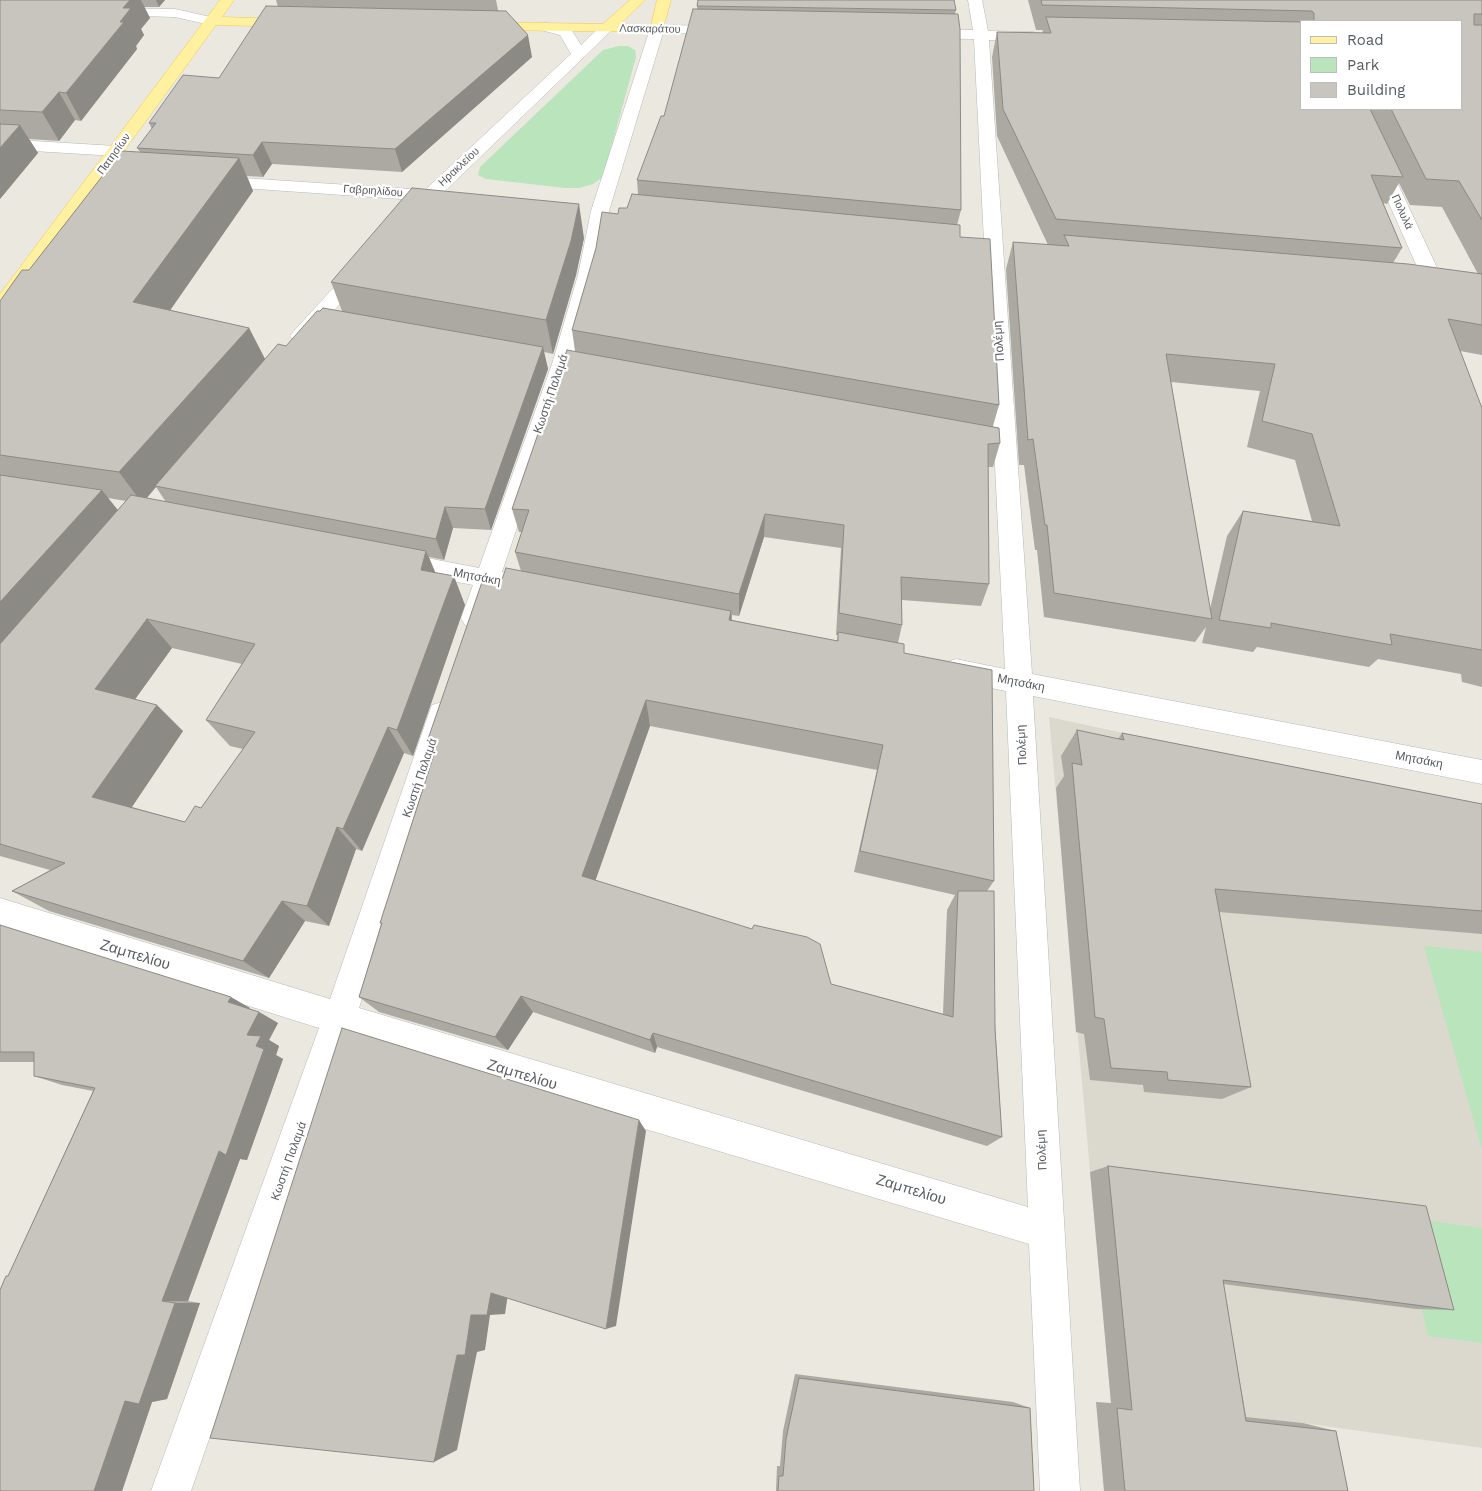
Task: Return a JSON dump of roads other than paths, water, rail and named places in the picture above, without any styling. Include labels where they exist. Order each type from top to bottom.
[{"type":"main road","name":"Πατησίων","points":[[4,297],[108,174],[116,151],[227,0]]},
{"type":"main road","name":"Ηρακλείου","points":[[607,28],[638,0]]},
{"type":"main road","points":[[657,29],[664,0]]},
{"type":"main road","points":[[210,22],[310,23]]},
{"type":"main road","name":"Λασκαράτου","points":[[467,26],[657,29]]},
{"type":"street","name":"Πολέμη","points":[[974,0],[981,35],[993,250],[995,442],[1019,683],[1060,1491]]},
{"type":"street","points":[[97,12],[175,13],[210,22]]},
{"type":"street","points":[[172,27],[210,22]]},
{"type":"street","points":[[546,27],[566,32],[579,54]]},
{"type":"street","name":"Ηρακλείου","points":[[409,217],[607,28]]},
{"type":"street","name":"Λασκαράτου","points":[[657,29],[744,30]]},
{"type":"street","name":"Κωστή Παλαμά","points":[[465,644],[562,364],[588,275],[602,212],[657,29]]},
{"type":"street","points":[[912,34],[1050,37]]},
{"type":"street","name":"Πολυλά","points":[[1356,110],[1446,288],[1417,285]]},
{"type":"street","points":[[0,144],[116,151]]},
{"type":"street","name":"Γαβριηλίδου","points":[[196,180],[459,198]]},
{"type":"street","points":[[973,248],[1013,251]]},
{"type":"street","points":[[289,348],[324,321],[376,253]]},
{"type":"street","name":"Μητσάκη","points":[[371,557],[522,586]]},
{"type":"street","name":"Μητσάκη","points":[[931,666],[1482,772]]},
{"type":"street","name":"Κωστή Παλαμά","points":[[171,1491],[339,1019],[450,691]]},
{"type":"street","name":"Ζαμπελίου","points":[[0,913],[339,1019],[1046,1231]]}]
